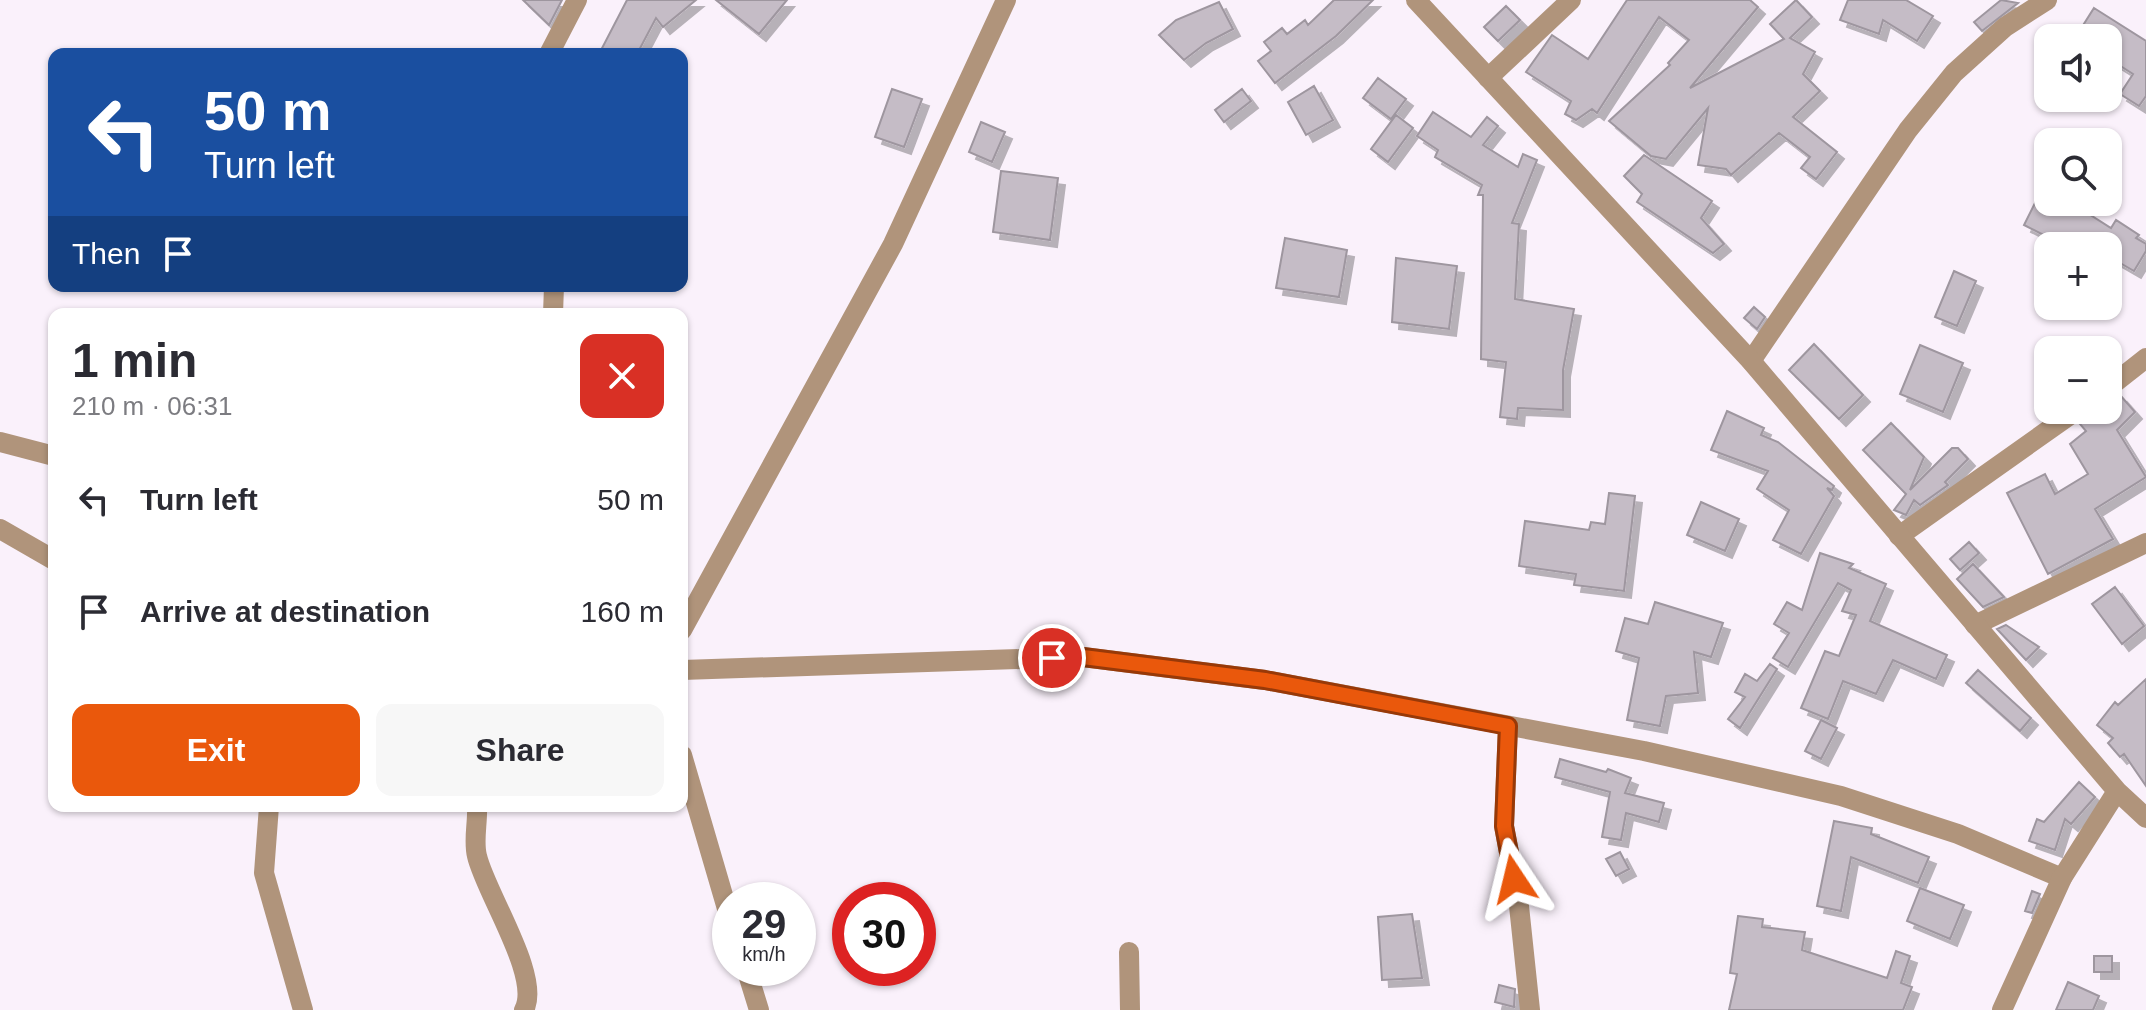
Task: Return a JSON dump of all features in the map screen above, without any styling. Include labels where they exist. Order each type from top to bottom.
[{"type":"street","points":[[552,48],[577,0]]},
{"type":"street","points":[[688,619],[893,244],[1006,0]]},
{"type":"street","points":[[1416,0],[1751,361],[2117,791],[2146,818]]},
{"type":"street","points":[[1488,78],[1571,0]]},
{"type":"street","points":[[1751,361],[1908,130],[1954,73],[2005,27],[2047,0]]},
{"type":"street","points":[[2122,377],[2146,358]]},
{"type":"street","points":[[1899,536],[2057,424]]},
{"type":"street","points":[[0,442],[48,454]]},
{"type":"street","points":[[0,529],[48,557]]},
{"type":"street","points":[[1975,625],[2146,543]]},
{"type":"street","points":[[688,670],[1083,657],[1265,680],[1644,751],[1841,796],[1958,834],[2062,878]]},
{"type":"street","points":[[1508,726],[1504,826],[1519,906],[1530,1010]]},
{"type":"street","points":[[688,776],[719,882]]},
{"type":"street","points":[[2002,1010],[2062,878],[2117,791]]},
{"type":"street","points":[[269,812],[264,873],[303,1010]]},
{"type":"street","points":[[477,812],[476,854],[489,893],[508,924],[528,1000],[524,1010]]},
{"type":"street","points":[[1129,952],[1130,1010]]},
{"type":"street","points":[[752,986],[759,1010]]},
{"type":"building","points":[[523,0],[562,0],[549,25]]},
{"type":"building","points":[[627,0],[696,0],[663,27],[656,18],[640,48],[602,48]]},
{"type":"building","points":[[716,0],[787,0],[759,34]]},
{"type":"building","points":[[1334,0],[1373,0],[1336,36],[1275,83],[1258,61],[1271,51],[1264,42],[1282,28],[1287,34],[1305,20],[1308,25]]},
{"type":"building","points":[[1627,0],[1750,0],[1758,7],[1690,88],[1784,39],[1770,24],[1796,0],[1812,17],[1790,38],[1815,52],[1803,74],[1820,91],[1793,117],[1837,152],[1816,179],[1801,168],[1810,157],[1779,133],[1731,175],[1726,169],[1698,165],[1708,108],[1666,159],[1651,156],[1609,121],[1670,65],[1668,63],[1689,40],[1659,17],[1597,113],[1592,109],[1576,120],[1565,114],[1571,101],[1526,72],[1552,35],[1588,59]]},
{"type":"building","points":[[1848,0],[1906,0],[1933,16],[1917,41],[1883,20],[1879,34],[1840,20]]},
{"type":"building","points":[[2001,0],[2018,3],[1982,31],[1974,22]]},
{"type":"building","points":[[1219,2],[1233,29],[1206,43],[1184,60],[1159,35],[1176,20]]},
{"type":"building","points":[[1506,6],[1520,20],[1498,41],[1484,27]]},
{"type":"building","points":[[2094,8],[2119,24],[2084,24]]},
{"type":"building","points":[[2122,26],[2146,41],[2146,96],[2139,106],[2122,95],[2133,74],[2122,67]]},
{"type":"building","points":[[1378,78],[1406,99],[1391,119],[1363,98]]},
{"type":"building","points":[[1314,86],[1333,120],[1306,135],[1288,102]]},
{"type":"building","points":[[892,89],[922,99],[904,147],[875,137]]},
{"type":"building","points":[[1242,89],[1251,101],[1224,122],[1215,110]]},
{"type":"building","points":[[1433,112],[1471,137],[1487,117],[1498,126],[1483,145],[1518,167],[1523,154],[1537,160],[1512,223],[1519,224],[1515,299],[1574,309],[1563,370],[1563,410],[1518,408],[1517,419],[1500,417],[1506,362],[1481,359],[1483,195],[1478,195],[1482,185],[1435,157],[1438,150],[1417,136]]},
{"type":"building","points":[[1396,115],[1413,128],[1388,162],[1371,149]]},
{"type":"building","points":[[981,122],[1005,132],[992,162],[969,152]]},
{"type":"building","points":[[1644,155],[1712,201],[1701,218],[1724,244],[1713,253],[1637,202],[1642,194],[1624,176]]},
{"type":"building","points":[[1001,171],[1058,178],[1050,240],[993,232]]},
{"type":"building","points":[[2034,205],[2034,216],[2092,216],[2111,228],[2116,220],[2139,235],[2136,238],[2146,244],[2146,251],[2134,271],[2122,264],[2122,232],[2038,232],[2024,225]]},
{"type":"building","points":[[1285,238],[1347,250],[1339,297],[1276,288]]},
{"type":"building","points":[[1396,258],[1457,266],[1449,329],[1392,322]]},
{"type":"building","points":[[1954,271],[1976,281],[1957,326],[1935,317]]},
{"type":"building","points":[[1754,307],[1765,317],[1757,329],[1744,318]]},
{"type":"building","points":[[1814,344],[1863,395],[1839,419],[1789,370]]},
{"type":"building","points":[[1920,345],[1963,363],[1943,412],[1900,394]]},
{"type":"building","points":[[2122,397],[2135,412],[2117,430],[2146,477],[2095,509],[2113,539],[2048,574],[2007,493],[2045,474],[2055,494],[2088,474],[2070,444],[2086,431],[2080,424],[2122,424]]},
{"type":"building","points":[[1727,411],[1764,428],[1761,435],[1778,442],[1834,486],[1832,490],[1827,488],[1834,496],[1801,554],[1773,540],[1789,510],[1757,489],[1768,471],[1711,450]]},
{"type":"building","points":[[1891,423],[1924,457],[1910,490],[1952,448],[1958,448],[1968,459],[1945,482],[1948,485],[1920,505],[1914,500],[1906,515],[1894,510],[1906,494],[1863,450]]},
{"type":"building","points":[[1609,493],[1635,496],[1624,591],[1574,585],[1576,574],[1519,566],[1525,521],[1589,530],[1591,522],[1605,524]]},
{"type":"building","points":[[1701,502],[1739,519],[1725,551],[1687,535]]},
{"type":"building","points":[[1969,542],[1979,553],[1960,570],[1950,559]]},
{"type":"building","points":[[1820,553],[1853,564],[1849,568],[1886,584],[1870,621],[1947,655],[1936,679],[1893,660],[1876,694],[1843,681],[1828,719],[1801,708],[1825,651],[1839,656],[1856,615],[1842,611],[1851,590],[1838,583],[1788,667],[1773,658],[1789,633],[1774,624],[1787,602],[1802,610]]},
{"type":"building","points":[[1973,564],[2004,597],[1983,607],[1957,579]]},
{"type":"building","points":[[2115,587],[2144,626],[2122,644],[2092,604]]},
{"type":"building","points":[[1655,602],[1723,623],[1711,657],[1694,652],[1698,693],[1666,696],[1660,726],[1627,720],[1639,658],[1616,651],[1625,618],[1648,624]]},
{"type":"building","points":[[2006,625],[2039,647],[2026,660],[1997,629]]},
{"type":"building","points":[[1770,664],[1777,669],[1740,728],[1728,719],[1745,697],[1735,692],[1745,674],[1757,681]]},
{"type":"building","points":[[1978,670],[2031,718],[2020,731],[1966,683]]},
{"type":"building","points":[[2146,679],[2146,786],[2124,754],[2120,757],[2108,743],[2113,738],[2097,725],[2115,702],[2118,705]]},
{"type":"building","points":[[1821,720],[1837,728],[1821,759],[1805,751]]},
{"type":"building","points":[[1560,759],[1606,772],[1608,769],[1631,778],[1625,793],[1664,803],[1659,822],[1626,813],[1621,840],[1602,837],[1610,792],[1555,777]]},
{"type":"building","points":[[2079,782],[2095,797],[2071,824],[2065,819],[2055,850],[2029,841],[2037,819],[2044,822]]},
{"type":"building","points":[[1834,821],[1872,828],[1871,834],[1929,857],[1918,883],[1851,857],[1841,911],[1817,906]]},
{"type":"building","points":[[1620,852],[1629,869],[1616,876],[1606,859]]},
{"type":"building","points":[[1920,888],[1964,905],[1950,939],[1907,921]]},
{"type":"building","points":[[2032,891],[2040,894],[2032,913],[2025,911]]},
{"type":"building","points":[[1412,914],[1422,978],[1382,980],[1378,917]]},
{"type":"building","points":[[1738,916],[1763,919],[1762,927],[1805,932],[1802,950],[1887,978],[1896,951],[1910,956],[1901,983],[1912,987],[1903,1010],[1729,1010],[1737,974],[1730,973]]},
{"type":"building","points":[[2094,956],[2112,956],[2112,972],[2094,972]]},
{"type":"building","points":[[2068,982],[2099,996],[2093,1010],[2056,1010]]},
{"type":"building","points":[[1499,985],[1515,989],[1514,1007],[1495,1002]]},
{"type":"route","points":[[1052,658],[1083,657],[1265,680],[1508,726],[1504,826],[1514,879]]}]
